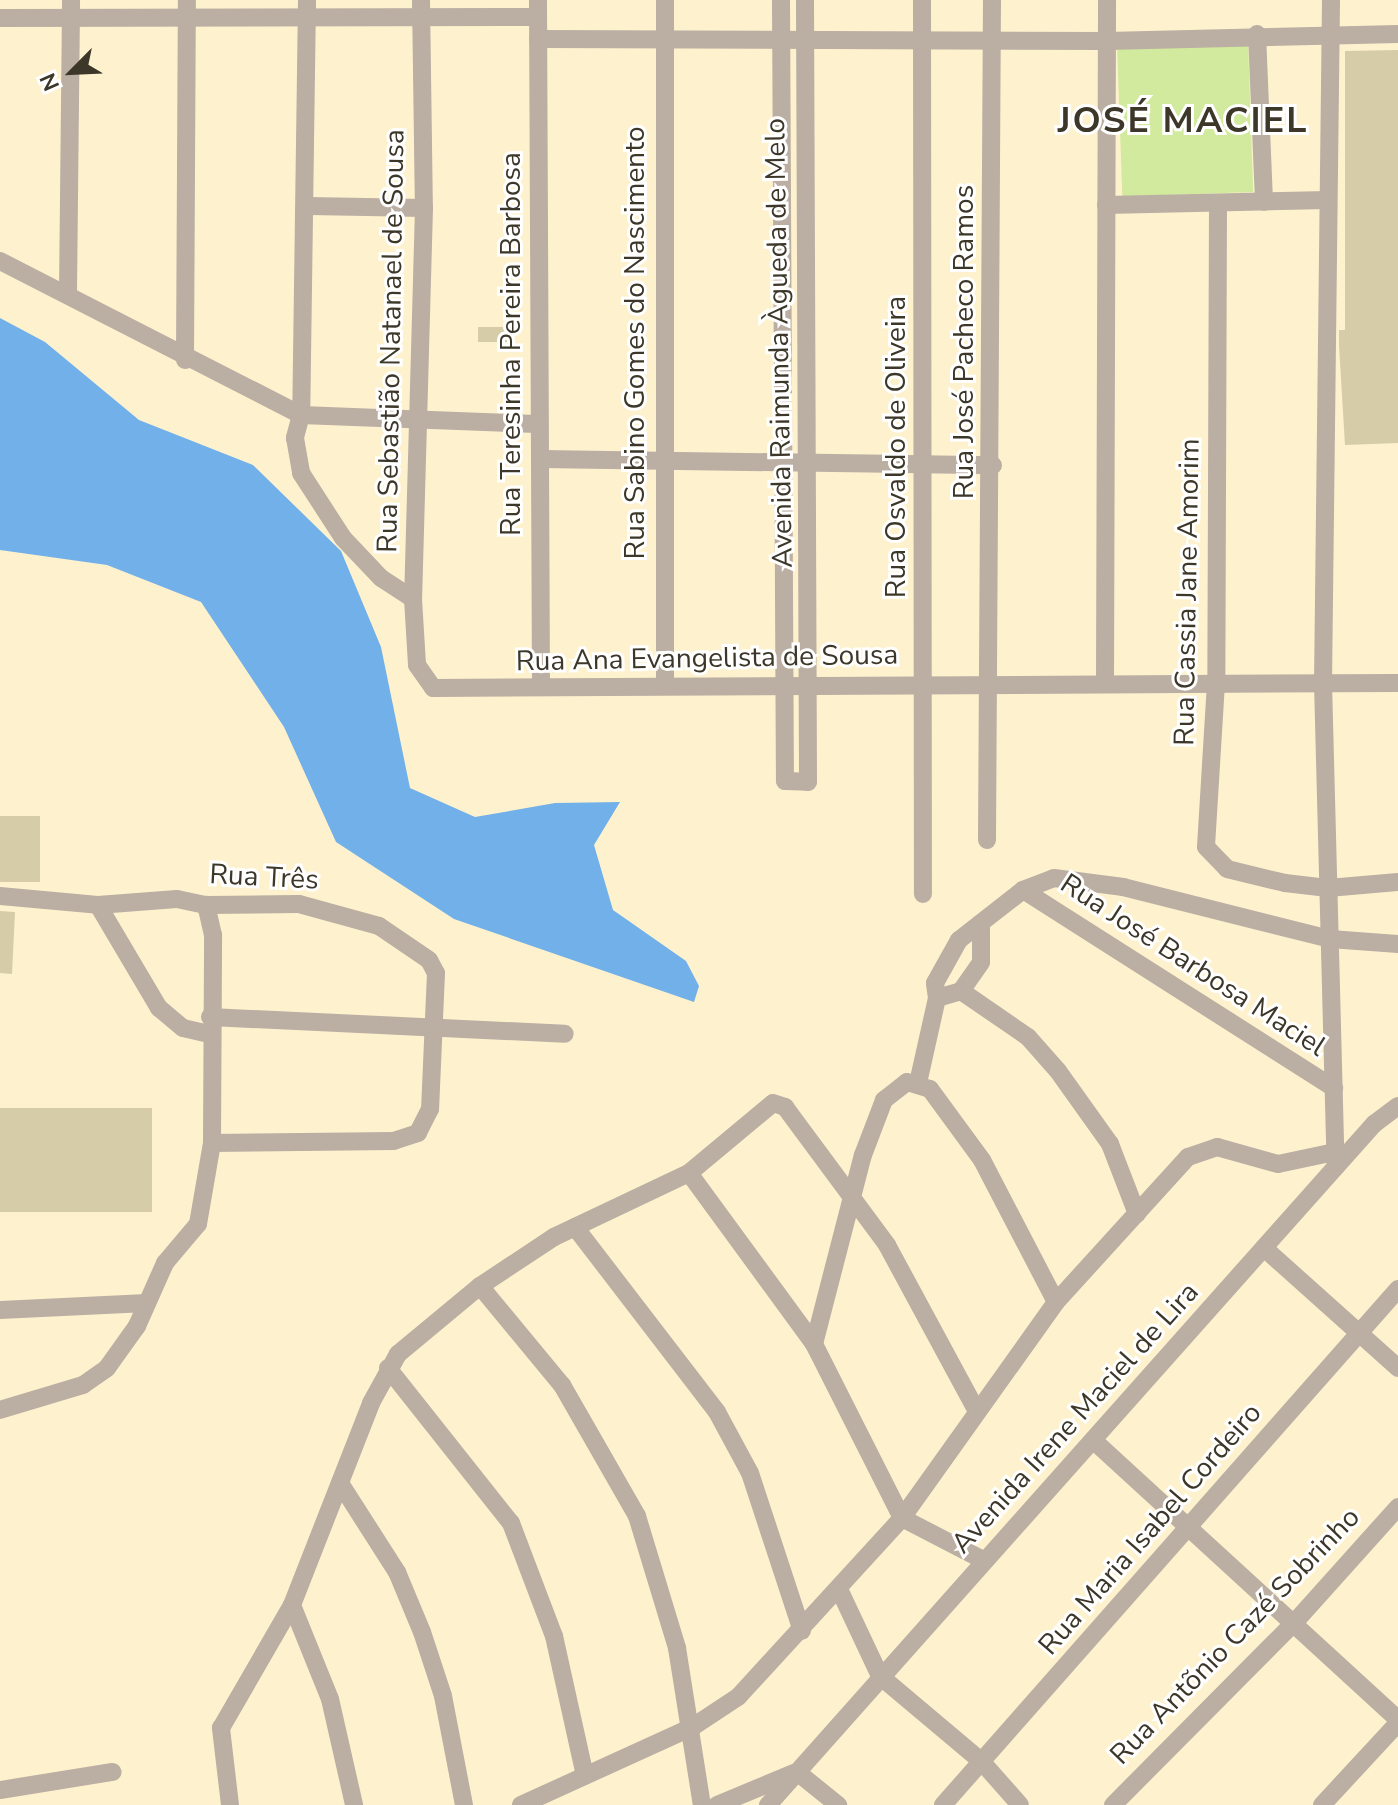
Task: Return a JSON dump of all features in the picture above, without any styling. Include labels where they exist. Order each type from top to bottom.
[{"type":"street","name":"Rua Sabino Gomes do Nascimento","points":[[665,0],[661,459],[665,686]]},
{"type":"street","name":"Avenida Raimunda Àgueda de Melo","points":[[781,0],[787,685],[785,781],[808,782],[805,0]]},
{"type":"street","name":"Rua Osvaldo de Oliveira","points":[[922,0],[923,894]]},
{"type":"street","name":"Rua José Pacheco Ramos","points":[[987,840],[993,465],[992,0]]},
{"type":"street","points":[[1105,683],[1107,0]]},
{"type":"street","points":[[521,1805],[694,1726],[738,1697],[802,1631],[902,1518],[975,1408],[1056,1302],[1197,1151],[1217,1147],[1278,1164],[1336,1160],[1323,683],[1331,0]]},
{"type":"street","name":"Rua Sebastião Natanael de Sousa","points":[[421,8],[424,208],[413,599],[417,665],[426,681]]},
{"type":"street","points":[[0,18],[71,9],[538,8]]},
{"type":"street","name":"Rua Teresinha Pereira Barbosa","points":[[538,8],[537,424],[540,459],[541,687]]},
{"type":"street","points":[[68,293],[71,9]]},
{"type":"street","points":[[185,360],[187,9]]},
{"type":"street","points":[[307,9],[308,206],[301,415],[296,454],[308,486],[343,538],[381,578],[413,599]]},
{"type":"street","points":[[538,39],[1107,41],[1257,34],[1398,34]]},
{"type":"street","points":[[1257,34],[1264,202]]},
{"type":"street","points":[[1106,205],[1327,200]]},
{"type":"street","name":"Rua Cassia Jane Amorim","points":[[1218,203],[1216,683],[1206,837],[1210,857],[1253,877],[1328,888]]},
{"type":"street","points":[[308,206],[424,208]]},
{"type":"street","points":[[782,252],[804,251]]},
{"type":"street","points":[[0,261],[68,293],[185,360],[301,415],[420,417],[537,424]]},
{"type":"street","points":[[540,459],[993,465]]},
{"type":"street","name":"Rua Ana Evangelista de Sousa","points":[[426,681],[455,690],[787,685],[1398,683]]},
{"type":"street","points":[[918,1083],[937,998],[935,983],[959,940],[1023,890],[1054,878],[1123,887],[1330,939],[1398,944]]},
{"type":"street","points":[[1328,888],[1398,882]]},
{"type":"street","name":"Rua José Barbosa Maciel","points":[[1023,890],[1334,1088]]},
{"type":"street","name":"Rua Três","points":[[0,896],[98,905],[177,899],[206,905],[311,906],[403,938],[436,973],[430,1109],[418,1133],[394,1141],[212,1143]]},
{"type":"street","points":[[98,905],[159,1008],[183,1028],[210,1026],[565,1034]]},
{"type":"street","points":[[0,1410],[83,1385],[107,1368],[147,1303],[165,1263],[198,1224],[212,1143],[210,1026],[213,935],[206,905]]},
{"type":"street","points":[[937,998],[961,991],[981,962],[981,923]]},
{"type":"street","points":[[961,991],[1028,1037],[1058,1071],[1110,1144],[1137,1214]]},
{"type":"street","points":[[814,1344],[851,1190],[884,1100],[896,1085],[918,1083],[930,1089],[982,1160],[1056,1302]]},
{"type":"street","points":[[230,1805],[221,1728],[292,1605],[388,1368],[413,1339],[480,1286],[575,1227],[689,1173],[778,1103],[851,1190],[941,1337],[975,1408]]},
{"type":"street","name":"Avenida Irene Maciel de Lira","points":[[768,1805],[1264,1248],[1336,1160],[1398,1106]]},
{"type":"street","points":[[689,1173],[814,1344],[902,1518],[985,1561]]},
{"type":"street","points":[[575,1227],[717,1412],[750,1473],[802,1631]]},
{"type":"street","points":[[1264,1248],[1398,1368]]},
{"type":"street","points":[[480,1286],[562,1385],[637,1516],[658,1568],[694,1726],[702,1805]]},
{"type":"street","name":"Rua Maria Isabel Cordeiro","points":[[943,1805],[1398,1289]]},
{"type":"street","points":[[0,1310],[147,1303]]},
{"type":"street","points":[[388,1368],[511,1523],[554,1636],[585,1776]]},
{"type":"street","points":[[1093,1440],[1398,1721],[1322,1805]]},
{"type":"street","points":[[340,1483],[397,1572],[422,1632],[443,1696],[464,1805]]},
{"type":"street","name":"Rua Antõnio Cazé Sobrinho","points":[[1113,1805],[1294,1623],[1398,1507]]},
{"type":"street","points":[[839,1589],[880,1676],[982,1762],[1013,1801]]},
{"type":"street","points":[[292,1605],[330,1699],[354,1805]]},
{"type":"street","points":[[0,1790],[113,1772]]},
{"type":"street","points":[[717,1805],[797,1772],[838,1805]]},
{"type":"green space","points":[[1248,42],[1253,192],[1122,196],[1117,47]]},
{"type":"water","points":[[0,318],[45,342],[139,420],[253,465],[341,551],[381,647],[410,788],[475,817],[555,803],[620,802],[594,845],[613,910],[686,961],[699,986],[694,1002],[454,919],[336,842],[284,727],[201,602],[107,565],[0,550]]},
{"type":"building","points":[[1398,50],[1398,443],[1345,445],[1339,330],[1345,330],[1345,51]]},
{"type":"building","points":[[478,327],[508,327],[508,342],[478,342]]},
{"type":"building","points":[[0,816],[40,816],[40,882],[0,882]]},
{"type":"building","points":[[0,911],[15,912],[12,974],[0,973]]},
{"type":"building","points":[[0,1108],[152,1108],[152,1212],[0,1212]]},
{"type":"district","name":"JOSÉ MACIEL","points":[[1183,121]]}]
